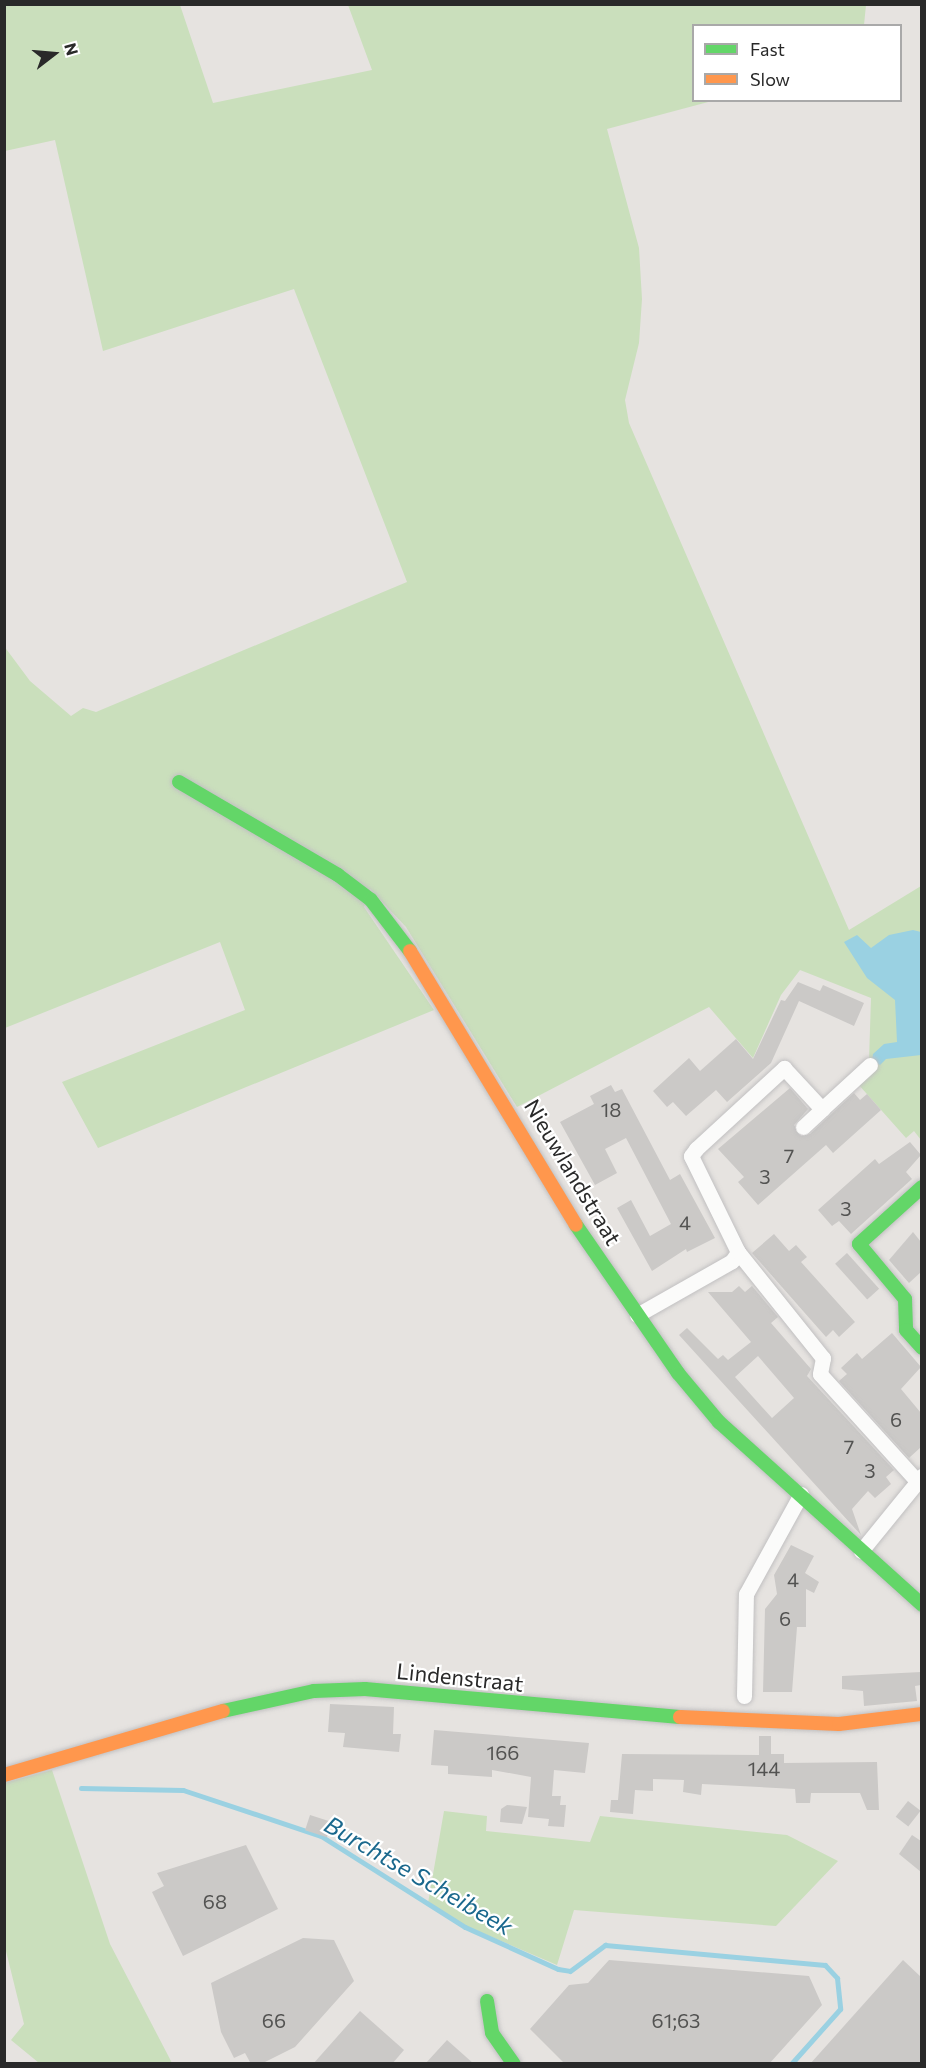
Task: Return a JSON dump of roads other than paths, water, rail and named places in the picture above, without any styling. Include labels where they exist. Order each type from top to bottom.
[{"type":"street","name":"Nieuwlandstraat","points":[[179,782],[338,875],[371,900],[416,958],[568,1214],[637,1315],[719,1422],[921,1605]]},
{"type":"street","points":[[803,1127],[870,1065]]},
{"type":"street","points":[[822,1109],[784,1068],[691,1156],[738,1252],[823,1358],[820,1374],[919,1479],[861,1551]]},
{"type":"street","points":[[921,1187],[859,1244],[905,1299],[906,1330],[921,1348]]},
{"type":"street","points":[[637,1315],[732,1261],[738,1252]]},
{"type":"street","points":[[744,1696],[746,1594],[801,1494]]},
{"type":"street","name":"Lindenstraat","points":[[4,1775],[264,1698],[314,1691],[365,1689],[730,1723],[839,1724],[921,1714]]},
{"type":"street","points":[[487,2001],[492,2033],[514,2064]]},
{"type":"water","points":[[913,930],[921,932],[921,1055],[886,1059],[880,1065],[872,1060],[873,1054],[884,1044],[897,1042],[895,1000],[867,978],[844,942],[857,935],[871,948],[889,935]]},
{"type":"waterway","name":"Burchtse Scheibeek","points":[[81,1788],[183,1790],[321,1836],[465,1927],[558,1969],[570,1971],[605,1945],[825,1965],[837,1978],[840,2009],[791,2064]]}]
